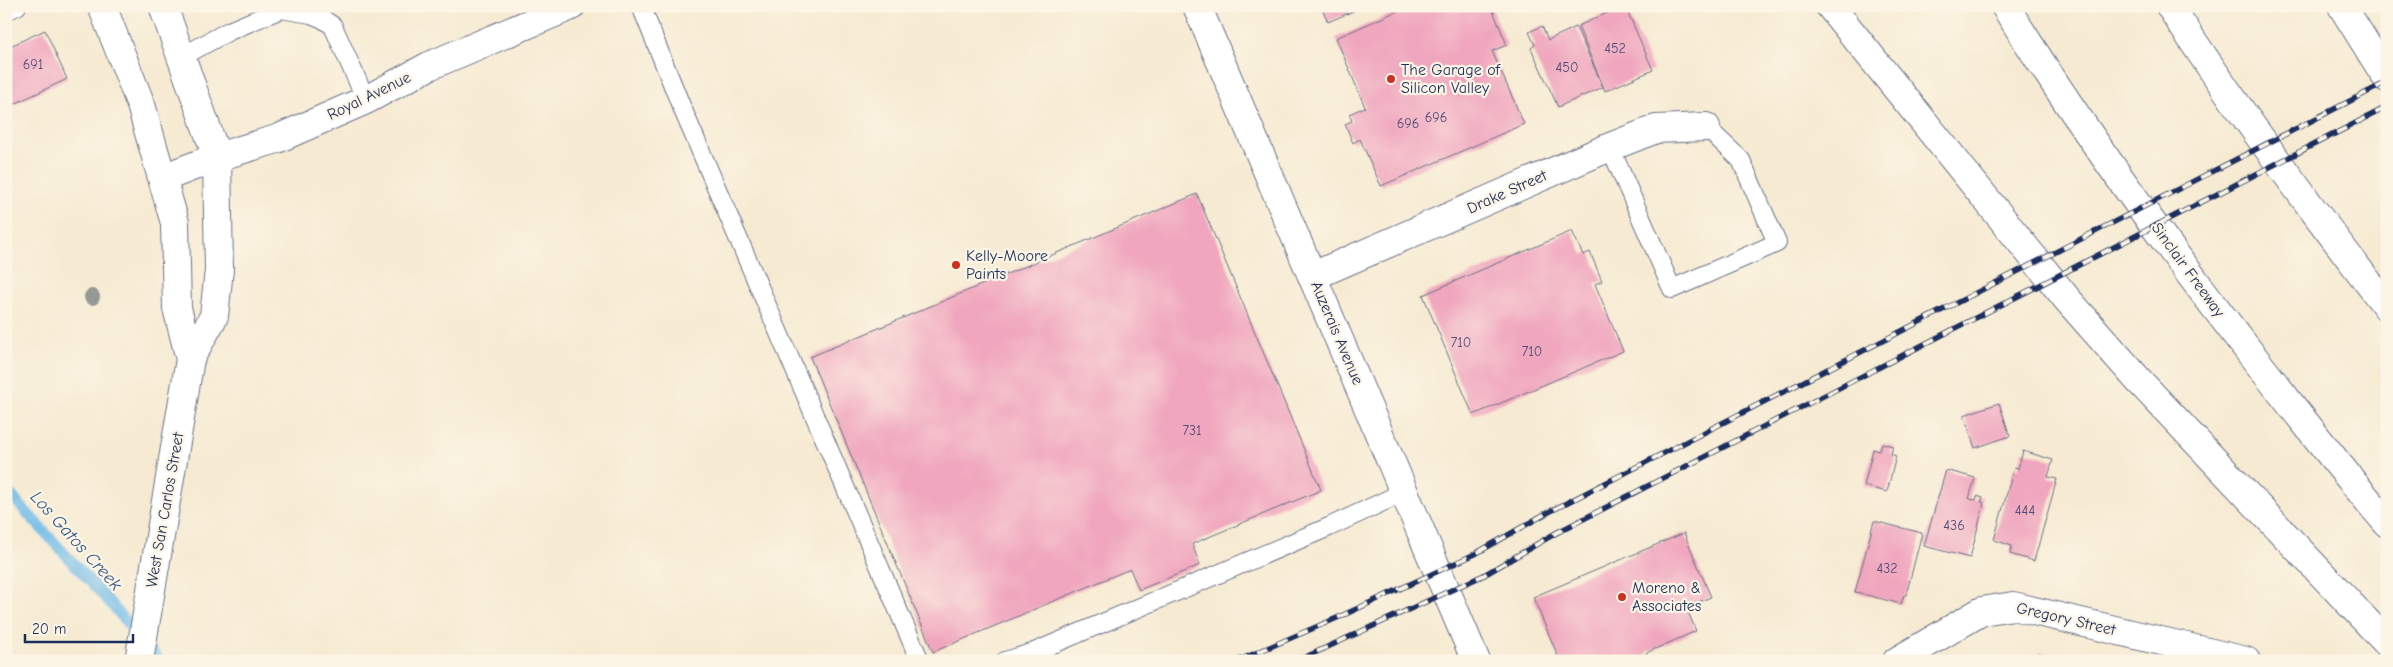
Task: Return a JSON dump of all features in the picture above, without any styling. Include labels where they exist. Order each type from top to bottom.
[{"type":"main road","name":"West San Carlos Street","points":[[102,6],[141,105],[176,223],[177,308],[190,359]]},
{"type":"main road","name":"West San Carlos Street","points":[[139,661],[190,359],[214,316],[220,244],[217,157],[163,6]]},
{"type":"main road","name":"Royal Avenue","points":[[163,178],[217,157],[276,140],[366,100],[429,66],[571,6]]},
{"type":"main road","name":"Auzerais Avenue","points":[[1197,6],[1476,661]]},
{"type":"main road","points":[[1830,6],[2066,299],[2148,390],[2387,643]]},
{"type":"main road","name":"Sinclair Freeway","points":[[2005,6],[2060,94],[2204,294],[2351,482],[2387,522]]},
{"type":"main road","points":[[2170,6],[2203,57],[2330,233],[2387,307]]},
{"type":"main road","points":[[2342,6],[2387,78]]},
{"type":"main road","name":"Drake Street","points":[[1313,276],[1610,146],[1656,129],[1706,127]]},
{"type":"main road","name":"Gregory Street","points":[[1897,661],[1982,611],[2013,606],[2246,661]]},
{"type":"lane","points":[[6,11],[17,6]]},
{"type":"lane","points":[[641,6],[766,304],[920,661]]},
{"type":"lane","points":[[181,57],[229,31],[281,10],[304,13],[323,19],[333,26],[366,100]]},
{"type":"lane","points":[[1610,146],[1672,289],[1777,243],[1741,160],[1706,127]]},
{"type":"lane","points":[[1005,661],[1032,653],[1320,530],[1404,492]]},
{"type":"building","points":[[1321,6],[1365,6],[1328,22]]},
{"type":"building","points":[[1409,6],[1491,6],[1507,45],[1492,51],[1524,124],[1381,186],[1360,139],[1353,143],[1345,124],[1352,121],[1349,114],[1365,107],[1336,38]]},
{"type":"building","points":[[1625,6],[1653,70],[1605,91],[1578,26]]},
{"type":"building","points":[[1542,26],[1548,40],[1576,27],[1603,87],[1558,107],[1531,48],[1535,45],[1529,32]]},
{"type":"building","points":[[45,30],[67,79],[6,108],[6,48]]},
{"type":"building","points":[[1197,194],[1321,490],[1192,544],[1200,565],[1139,590],[1130,569],[933,652],[810,357]]},
{"type":"building","points":[[1572,231],[1583,255],[1590,252],[1602,281],[1595,284],[1623,351],[1473,415],[1423,295]]},
{"type":"building","points":[[1999,403],[2010,436],[1975,448],[1964,415]]},
{"type":"building","points":[[1882,443],[1893,446],[1891,454],[1896,456],[1887,492],[1864,486],[1873,449],[1879,451]]},
{"type":"building","points":[[2023,451],[2053,460],[2048,477],[2057,479],[2034,561],[2010,554],[2012,546],[1994,540],[2014,468],[2018,469]]},
{"type":"building","points":[[1946,470],[1975,478],[1969,499],[1976,500],[1977,496],[1983,498],[1981,502],[1984,503],[1970,558],[1924,546]]},
{"type":"building","points":[[1874,521],[1922,533],[1906,595],[1904,595],[1901,604],[1855,592]]},
{"type":"building","name":"Moreno & Associates","points":[[1684,533],[1711,597],[1686,607],[1696,631],[1646,653],[1649,661],[1560,661],[1533,597]]},
{"type":"building","points":[[2039,653],[2053,657],[2052,661],[2038,661]]},
{"type":"waterway","name":"Los Gatos Creek","points":[[6,490],[111,604],[160,661]]},
{"type":"railway","points":[[1237,661],[1337,618],[1475,554],[1545,514],[2387,82]]},
{"type":"railway","points":[[1297,661],[1484,575],[1556,533],[2387,107]]},
{"type":"place","name":"The Garage of Silicon Valley","points":[[1391,79]]},
{"type":"place","name":"Kelly-Moore Paints","points":[[956,265]]},
{"type":"place","name":"Moreno & Associates","points":[[1622,597]]}]
